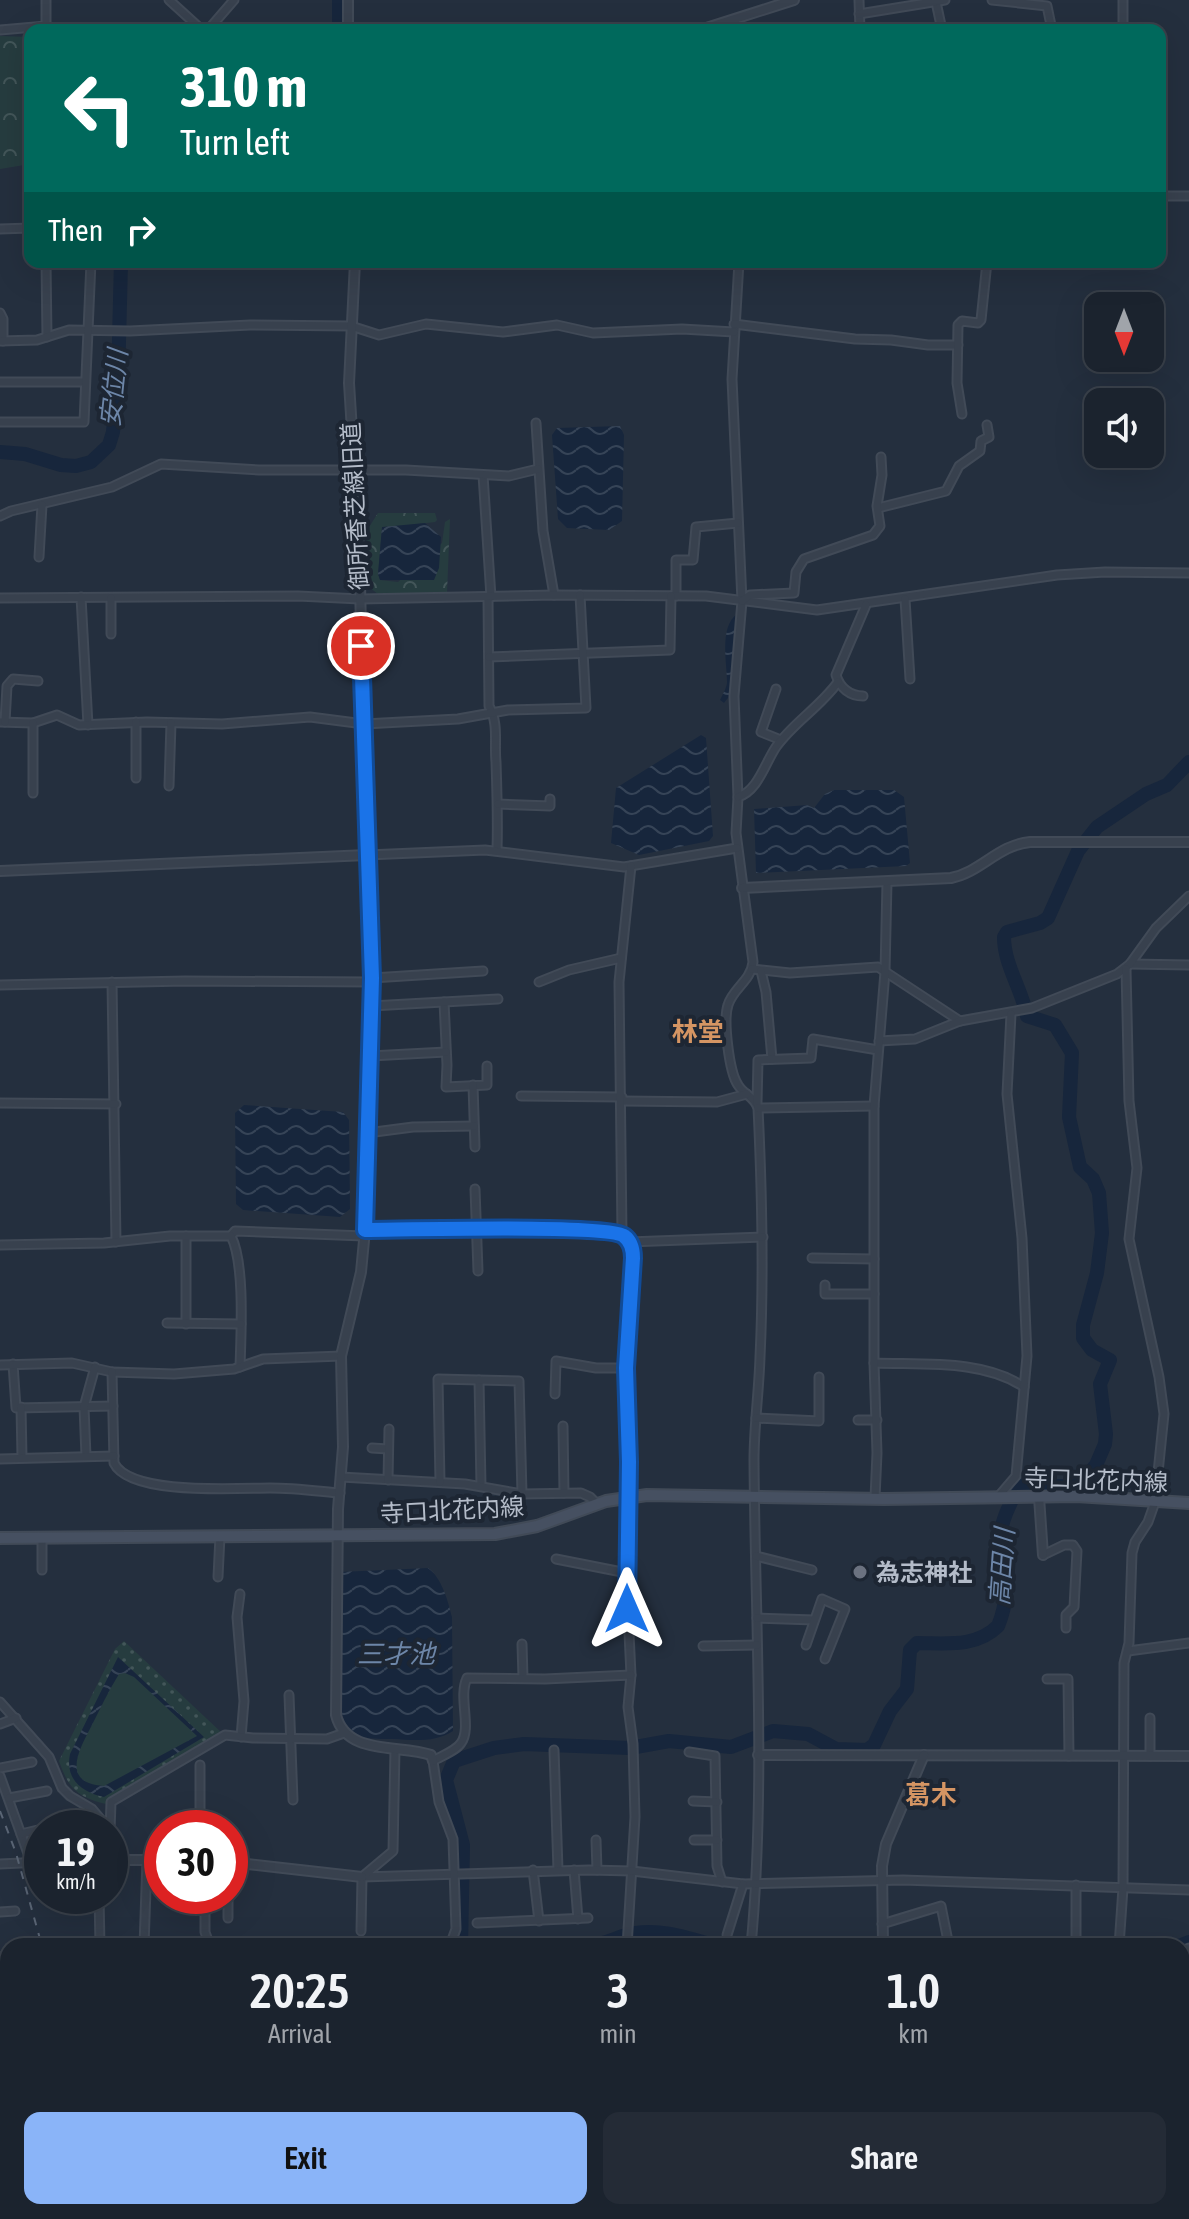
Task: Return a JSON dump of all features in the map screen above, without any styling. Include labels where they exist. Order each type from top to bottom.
[{"type":"main road","name":"寺口北花内線","points":[[0,1538],[511,1532],[629,1496],[1076,1496],[1189,1503]]},
{"type":"street","points":[[46,0],[46,24]]},
{"type":"street","points":[[169,0],[197,24]]},
{"type":"street","points":[[211,24],[234,0]]},
{"type":"street","points":[[348,0],[348,24]]},
{"type":"street","points":[[719,24],[794,0]]},
{"type":"street","points":[[859,0],[860,24]]},
{"type":"street","points":[[859,14],[945,0]]},
{"type":"street","points":[[992,0],[1047,6],[1051,24]]},
{"type":"street","points":[[1123,0],[1123,24]]},
{"type":"street","points":[[936,2],[941,24]]},
{"type":"street","points":[[189,24],[191,20]]},
{"type":"street","points":[[0,30],[24,28]]},
{"type":"street","points":[[1166,196],[1189,196]]},
{"type":"street","points":[[0,229],[24,228]]},
{"type":"street","points":[[46,268],[47,337]]},
{"type":"street","points":[[0,422],[84,422],[91,268]]},
{"type":"street","name":"御所香芝線旧道","points":[[355,268],[349,383],[360,599],[372,980],[364,1233]]},
{"type":"street","points":[[739,268],[732,396],[742,601],[734,696],[737,848],[753,955],[766,992],[772,1059]]},
{"type":"street","points":[[962,414],[957,383],[958,325],[962,321],[978,323],[981,320],[986,268]]},
{"type":"street","points":[[0,313],[3,319],[2,341],[30,341],[69,330],[130,331],[250,325],[351,326],[379,335],[426,324],[503,332],[530,331],[557,325],[593,333],[734,328],[958,345]]},
{"type":"street","points":[[0,382],[85,382]]},
{"type":"street","points":[[536,423],[543,531],[554,595]]},
{"type":"street","points":[[878,508],[946,491],[955,471],[977,455],[981,441],[989,437],[987,425]]},
{"type":"street","points":[[742,601],[750,595],[794,593],[798,564],[811,556],[873,535],[880,526],[881,457]]},
{"type":"street","points":[[0,516],[112,487],[161,464],[259,470],[426,470],[509,476],[538,469]]},
{"type":"street","points":[[483,475],[490,597],[489,706],[496,718],[497,850]]},
{"type":"street","points":[[39,557],[42,505]]},
{"type":"street","points":[[489,657],[670,650],[676,560],[693,560],[696,527],[738,523]]},
{"type":"street","points":[[0,598],[673,596],[722,598],[802,610],[866,605],[1057,575],[1189,573]]},
{"type":"street","points":[[38,681],[13,679],[7,686],[2,722],[33,723],[57,715],[72,724],[88,725],[136,722],[222,724],[310,717],[364,724],[458,719],[492,712],[586,708],[580,595]]},
{"type":"street","points":[[81,597],[88,725]]},
{"type":"street","points":[[111,598],[111,634]]},
{"type":"street","points":[[905,599],[910,679]]},
{"type":"street","points":[[738,797],[751,790],[781,740],[824,701],[838,682],[838,668],[866,605]]},
{"type":"street","points":[[838,682],[853,696],[863,696]]},
{"type":"street","points":[[776,689],[761,732],[781,740]]},
{"type":"street","points":[[136,722],[136,778]]},
{"type":"street","points":[[33,723],[33,793]]},
{"type":"street","points":[[169,786],[171,723]]},
{"type":"street","points":[[498,804],[550,806],[550,799]]},
{"type":"street","points":[[742,888],[959,876],[1018,843],[1189,842]]},
{"type":"street","points":[[0,871],[497,850],[631,866],[737,848]]},
{"type":"street","points":[[627,1938],[635,1817],[633,1744],[628,1707],[631,1675],[626,1368],[633,1258],[629,1242],[622,1234],[619,994],[631,866]]},
{"type":"street","points":[[875,1498],[874,1106],[885,972],[887,882]]},
{"type":"street","points":[[1120,1938],[1123,1888],[1124,1663],[1128,1651],[1133,1547],[1148,1522],[1155,1502],[1163,1434],[1163,1397],[1129,1239],[1137,1168],[1129,1101],[1128,967],[1156,928],[1189,896]]},
{"type":"street","points":[[539,982],[569,970],[621,958]]},
{"type":"street","points":[[752,1938],[757,1884],[758,1755],[754,1497],[763,1237],[758,1060],[811,1058],[813,1039],[879,1045],[915,1039],[960,1021],[1032,1008],[1080,991],[1128,967],[1189,965]]},
{"type":"street","points":[[874,1106],[758,1105],[739,1088],[734,1077],[726,1017],[730,998],[757,970],[803,973],[878,967],[960,1021]]},
{"type":"street","points":[[0,985],[372,980],[483,971]]},
{"type":"street","points":[[112,982],[116,1242]]},
{"type":"street","points":[[371,1006],[498,999]]},
{"type":"street","points":[[444,1002],[446,1087],[487,1085],[487,1066]]},
{"type":"street","points":[[1002,1498],[1016,1476],[1027,1356],[1023,1254],[1007,1094],[1011,1014]]},
{"type":"street","points":[[370,1056],[446,1052]]},
{"type":"street","points":[[473,1085],[475,1147]]},
{"type":"street","points":[[521,1096],[717,1102],[747,1094]]},
{"type":"street","points":[[0,1103],[116,1104]]},
{"type":"street","points":[[367,1133],[413,1127],[474,1126]]},
{"type":"street","points":[[475,1189],[478,1271]]},
{"type":"street","points":[[231,1236],[235,1231],[364,1233],[477,1229],[577,1230],[622,1234]]},
{"type":"street","points":[[364,1233],[361,1272],[341,1356],[338,1722],[344,1733],[354,1740],[431,1755],[439,1802],[453,1839],[455,1938]]},
{"type":"street","points":[[186,1236],[186,1324]]},
{"type":"street","points":[[0,1245],[231,1236]]},
{"type":"street","points":[[231,1236],[235,1244],[241,1324],[240,1367]]},
{"type":"street","points":[[629,1242],[763,1237]]},
{"type":"street","points":[[812,1258],[874,1259]]},
{"type":"street","points":[[825,1285],[825,1294],[874,1294]]},
{"type":"street","points":[[167,1323],[241,1324]]},
{"type":"street","points":[[0,1365],[72,1363],[112,1372],[174,1374],[240,1367],[263,1359],[341,1356]]},
{"type":"street","points":[[555,1394],[556,1361],[596,1368],[626,1368]]},
{"type":"street","points":[[874,1363],[963,1368],[1008,1376],[1024,1387]]},
{"type":"street","points":[[13,1364],[16,1408],[113,1406]]},
{"type":"street","points":[[86,1456],[84,1407],[95,1367]]},
{"type":"street","points":[[112,1372],[114,1456],[118,1470],[159,1485],[211,1490],[271,1488],[340,1493]]},
{"type":"street","points":[[756,1418],[819,1421],[819,1377]]},
{"type":"street","points":[[440,1482],[438,1379],[519,1381],[522,1494]]},
{"type":"street","points":[[479,1380],[481,1486]]},
{"type":"street","points":[[21,1407],[22,1457]]},
{"type":"street","points":[[858,1420],[877,1420]]},
{"type":"street","points":[[563,1426],[564,1493]]},
{"type":"street","points":[[388,1480],[389,1429]]},
{"type":"street","points":[[372,1448],[388,1449]]},
{"type":"street","points":[[0,1459],[114,1456]]},
{"type":"street","points":[[341,1477],[440,1482],[522,1494],[586,1494],[597,1504]]},
{"type":"street","points":[[1039,1497],[1043,1555],[1064,1545],[1073,1545],[1077,1551],[1074,1607],[1066,1615],[1066,1628]]},
{"type":"street","points":[[218,1577],[220,1536]]},
{"type":"street","points":[[42,1538],[42,1570]]},
{"type":"street","points":[[756,1556],[812,1570]]},
{"type":"street","points":[[556,1559],[627,1573]]},
{"type":"street","points":[[240,1594],[237,1617],[244,1701],[241,1737]]},
{"type":"street","points":[[806,1645],[822,1599],[845,1609],[825,1659]]},
{"type":"street","points":[[757,1618],[814,1620]]},
{"type":"street","points":[[1128,1651],[1189,1643]]},
{"type":"street","points":[[522,1644],[523,1678]]},
{"type":"street","points":[[703,1646],[757,1645]]},
{"type":"street","points":[[433,1761],[457,1747],[463,1738],[467,1678],[631,1675]]},
{"type":"street","points":[[1047,1679],[1068,1679],[1069,1756]]},
{"type":"street","points":[[289,1695],[293,1800]]},
{"type":"street","points":[[0,1702],[49,1757],[62,1788],[93,1810]]},
{"type":"street","points":[[0,1724],[16,1718]]},
{"type":"street","points":[[1150,1718],[1150,1756]]},
{"type":"street","points":[[111,1810],[111,1802],[225,1735],[290,1740],[327,1739],[344,1733]]},
{"type":"street","points":[[361,1931],[362,1877],[393,1851],[395,1749]]},
{"type":"street","points":[[554,1750],[558,1870]]},
{"type":"street","points":[[689,1752],[715,1756],[717,1866],[722,1882]]},
{"type":"street","points":[[758,1755],[1189,1756]]},
{"type":"street","points":[[883,1938],[882,1881],[886,1844],[924,1755]]},
{"type":"street","points":[[0,1768],[32,1762]]},
{"type":"street","points":[[200,1765],[200,1810]]},
{"type":"street","points":[[0,1776],[24,1842]]},
{"type":"street","points":[[9,1798],[47,1791]]},
{"type":"street","points":[[693,1801],[717,1802]]},
{"type":"street","points":[[596,1840],[597,1870]]},
{"type":"street","points":[[694,1840],[717,1840]]},
{"type":"street","points":[[0,1864],[24,1862]]},
{"type":"street","points":[[248,1864],[362,1877],[597,1870],[743,1884],[882,1881],[1189,1890]]},
{"type":"street","points":[[533,1870],[539,1921]]},
{"type":"street","points":[[574,1870],[578,1919]]},
{"type":"street","points":[[727,1935],[743,1884]]},
{"type":"street","points":[[1076,1885],[1076,1938]]},
{"type":"street","points":[[882,1924],[941,1906],[947,1938]]},
{"type":"street","points":[[0,1912],[15,1911]]},
{"type":"street","points":[[99,1914],[100,1938]]},
{"type":"street","points":[[144,1938],[145,1914]]},
{"type":"street","points":[[205,1914],[207,1938]]},
{"type":"street","points":[[477,1923],[588,1918]]},
{"type":"street","points":[[0,2008],[0,2089]]},
{"type":"green space","points":[[0,36],[24,37],[24,165],[0,169]]},
{"type":"green space","points":[[378,513],[435,513],[435,522],[382,528],[378,574],[380,580],[398,582],[442,543],[445,522],[450,519],[447,593],[378,594],[369,587],[366,532]]},
{"type":"green space","points":[[124,1641],[223,1734],[106,1804],[75,1790],[66,1779],[59,1761],[115,1649]]},
{"type":"green space","points":[[125,1672],[197,1736],[104,1787],[90,1784],[77,1772],[78,1754],[112,1686],[119,1674]]},
{"type":"water","points":[[620,426],[624,435],[622,521],[609,530],[567,528],[558,519],[552,435],[557,428]]},
{"type":"water","points":[[425,523],[441,537],[439,568],[434,580],[380,580],[382,527]]},
{"type":"water","points":[[737,614],[731,694],[724,703],[720,700],[727,684],[726,636],[731,620]]},
{"type":"water","points":[[701,735],[706,738],[713,836],[709,841],[639,855],[611,843],[616,788]]},
{"type":"water","points":[[834,790],[894,790],[904,797],[910,863],[906,866],[756,873],[754,809],[807,805],[814,808],[825,794]]},
{"type":"water","points":[[244,1105],[343,1112],[349,1120],[350,1209],[340,1217],[243,1210],[236,1204],[235,1113]]},
{"type":"water","name":"三才池","points":[[428,1568],[441,1584],[452,1617],[453,1731],[424,1740],[360,1737],[346,1727],[340,1700],[340,1572]]},
{"type":"water","points":[[118,1657],[204,1737],[104,1797],[88,1792],[76,1783],[70,1771],[70,1754]],"holes":[[[119,1674],[134,1677],[197,1736],[104,1786],[90,1784],[77,1772],[78,1754]]]},
{"type":"waterway","name":"安位川","points":[[339,0],[339,24]]},
{"type":"waterway","name":"安位川","points":[[0,452],[25,454],[61,465],[76,466],[91,462],[109,445],[118,380],[121,268]]},
{"type":"waterway","name":"高田川","points":[[461,1938],[463,1845],[446,1780],[454,1761],[494,1748],[524,1744],[630,1748],[669,1741],[731,1747],[773,1731],[808,1734],[836,1749],[867,1750],[874,1745],[890,1711],[907,1689],[910,1650],[917,1643],[970,1641],[998,1626],[1005,1599],[1001,1540],[1007,1511],[1019,1486],[1078,1486],[1096,1465],[1106,1434],[1100,1384],[1110,1360],[1092,1350],[1083,1338],[1102,1233],[1099,1193],[1093,1179],[1080,1167],[1069,1117],[1072,1053],[1055,1025],[1027,1016],[1007,957],[1004,937],[1007,932],[1048,918],[1078,851],[1097,827],[1146,794],[1167,785],[1189,762]]},
{"type":"waterway","points":[[617,1938],[647,1932],[689,1938]]},
{"type":"railway","points":[[0,1811],[16,1853],[40,1938]]},
{"type":"place","name":"為志神社","points":[[860,1572]]},
{"type":"district","name":"林堂","points":[[698,1032]]},
{"type":"district","name":"葛木","points":[[931,1795]]},
{"type":"route","points":[[361,646],[372,978],[365,1230],[577,1230],[617,1233],[626,1237],[633,1258],[626,1368],[629,1462],[627,1609]]}]
